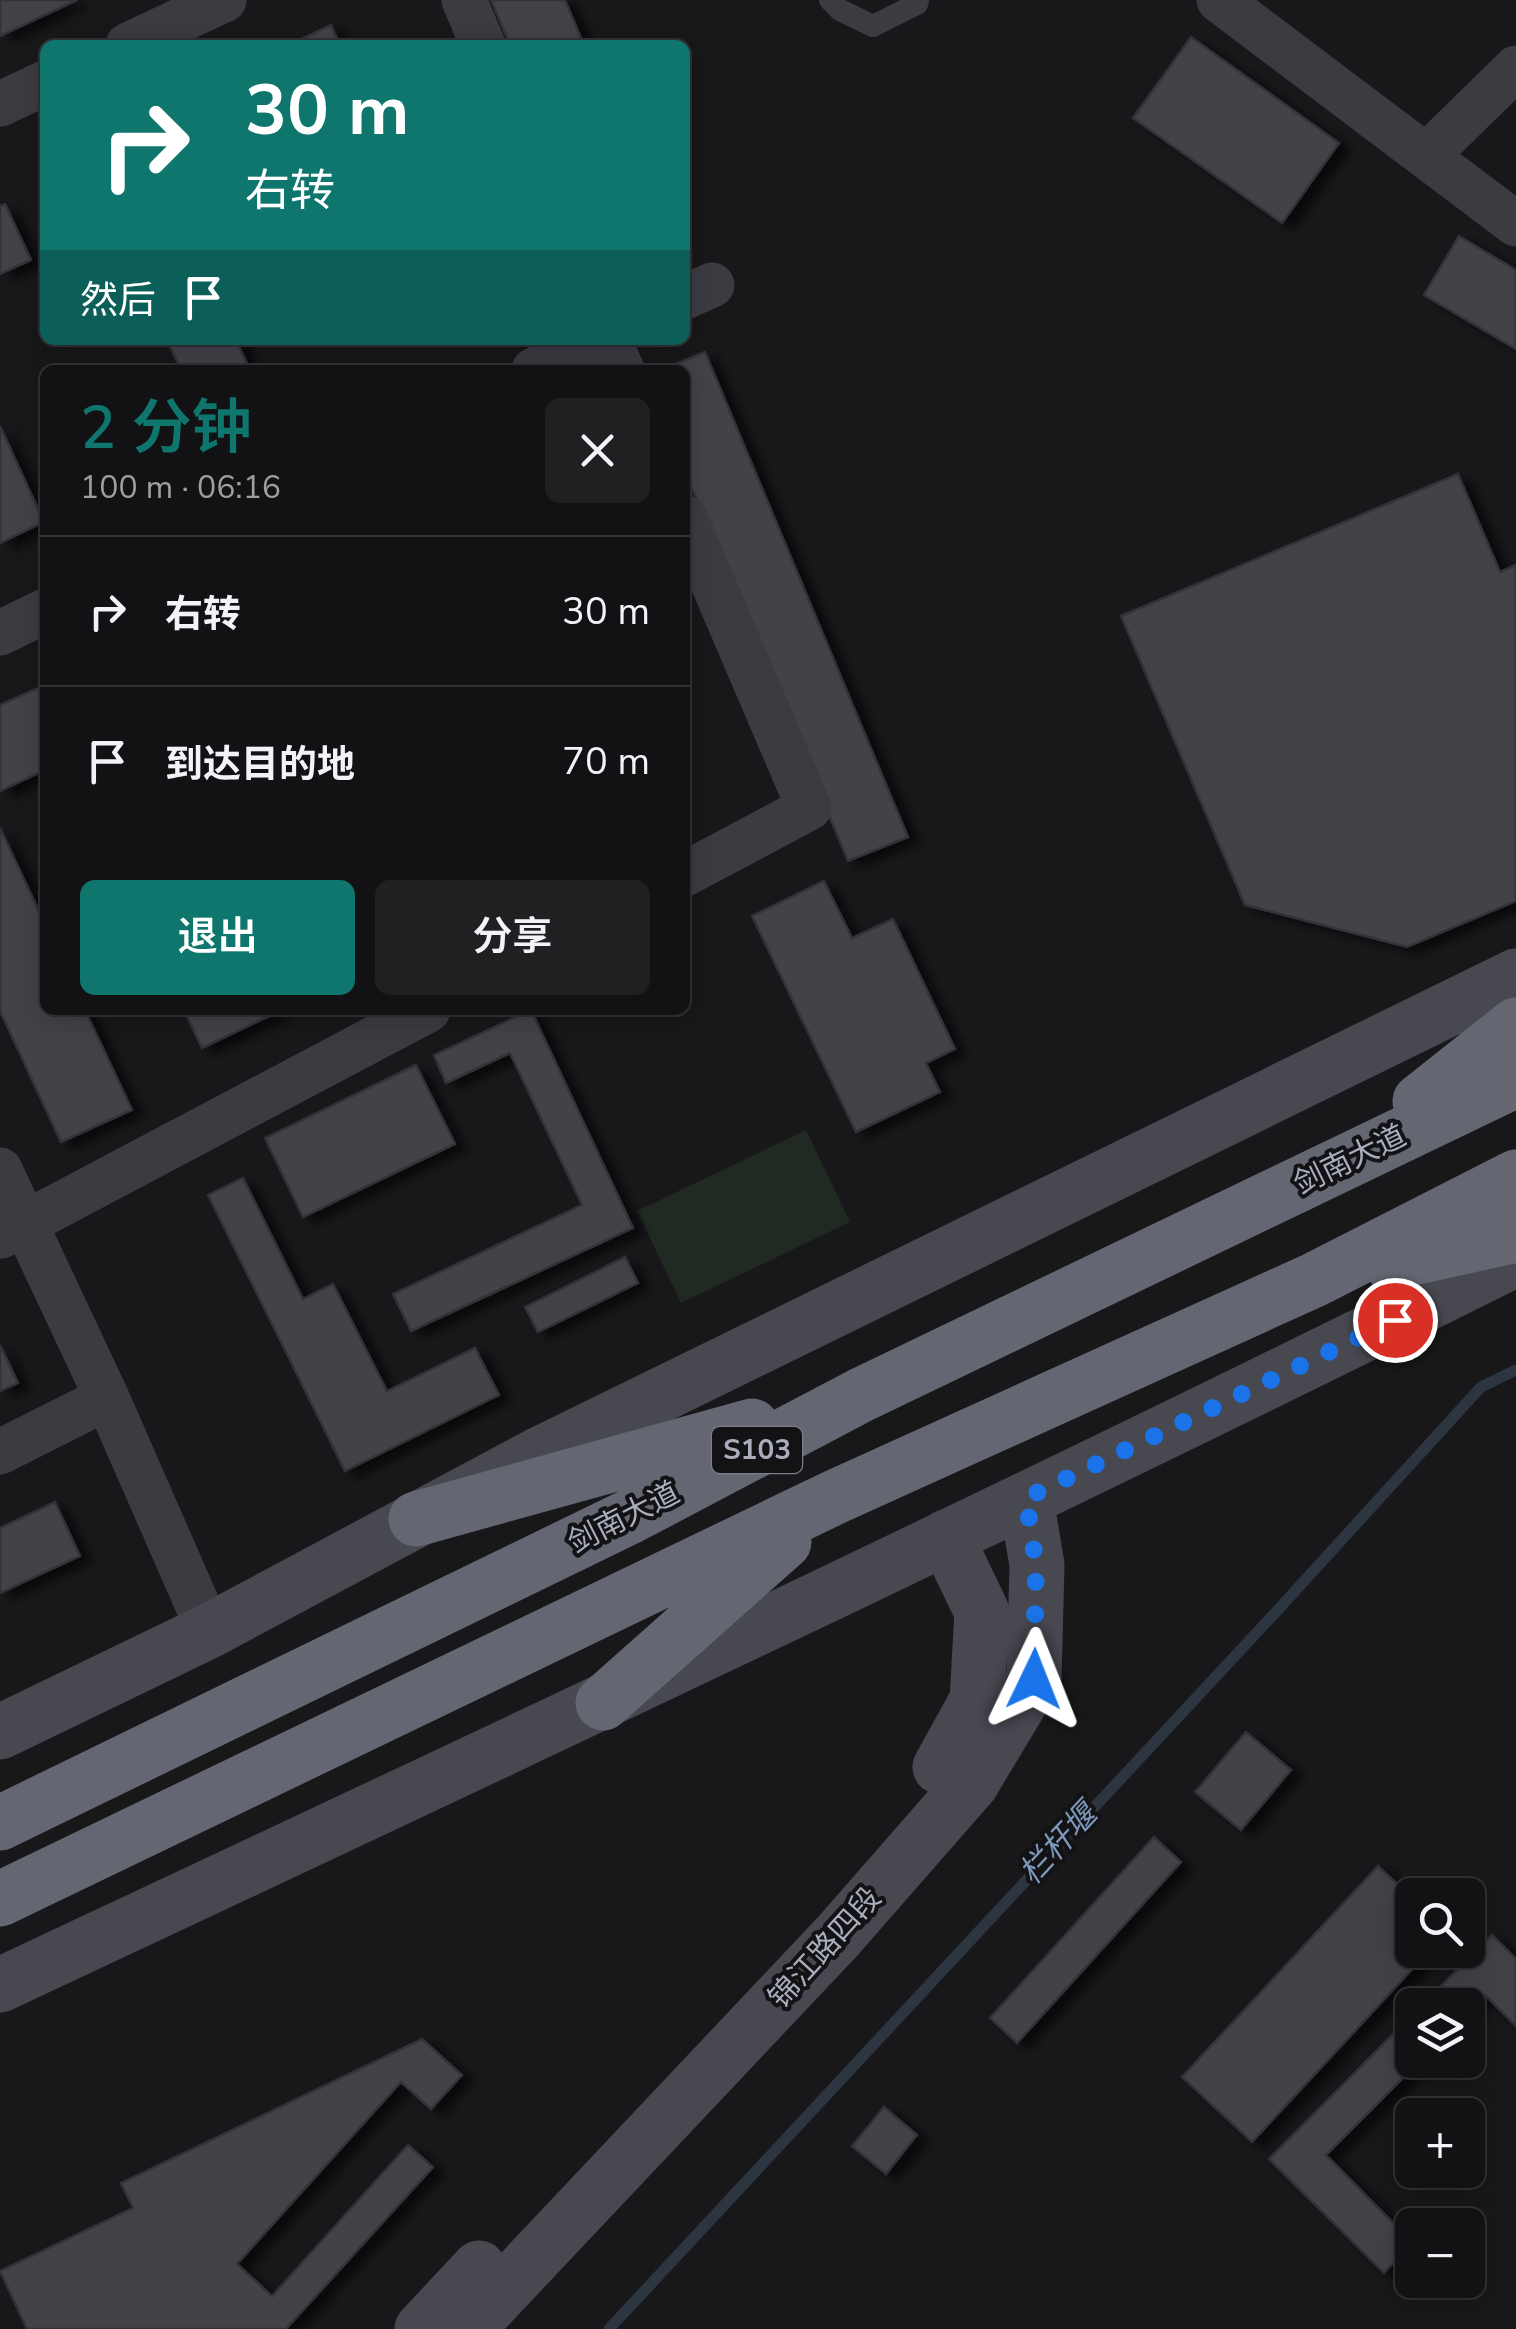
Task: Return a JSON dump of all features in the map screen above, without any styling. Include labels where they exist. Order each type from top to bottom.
[{"type":"highway","points":[[1335,1167],[1516,1026]]},
{"type":"highway","name":"剑南大道","points":[[0,1823],[631,1516],[861,1396],[1516,1080]]},
{"type":"highway","name":"S103","points":[[0,1899],[835,1497],[1314,1280],[1516,1177]]},
{"type":"highway","points":[[1314,1280],[1516,1236]]},
{"type":"highway","points":[[416,1519],[861,1396]]},
{"type":"highway","points":[[603,1702],[835,1497]]},
{"type":"main road","points":[[0,1732],[209,1631],[538,1455],[1516,976]]},
{"type":"main road","points":[[0,1985],[946,1538],[1516,1259]]},
{"type":"main road","name":"锦江路四段","points":[[467,2329],[838,1936],[971,1784],[1034,1679],[1036,1565],[1026,1498]]},
{"type":"main road","name":"锦江路四段","points":[[422,2329],[933,1780],[976,1700],[982,1612],[946,1538]]},
{"type":"street","points":[[139,40],[224,0]]},
{"type":"street","points":[[464,0],[481,40]]},
{"type":"street","points":[[1218,0],[1516,224]]},
{"type":"street","points":[[1426,156],[1516,68]]},
{"type":"street","points":[[0,104],[40,86]]},
{"type":"street","points":[[544,365],[584,345]]},
{"type":"street","points":[[690,530],[809,808],[690,871]]},
{"type":"street","points":[[0,633],[40,613]]},
{"type":"street","points":[[12,1230],[419,1015]]},
{"type":"street","points":[[0,1170],[12,1230],[106,1398],[209,1631]]},
{"type":"street","points":[[0,1452],[106,1398]]},
{"type":"lane","points":[[830,0],[840,10],[873,26],[918,0]]},
{"type":"shaded area","points":[[806,1130],[850,1222],[681,1303],[637,1211]]},
{"type":"building","points":[[0,0],[77,0],[0,36]]},
{"type":"building","points":[[491,0],[565,0],[582,40],[508,40]]},
{"type":"building","points":[[331,25],[338,40],[300,40]]},
{"type":"building","points":[[1191,37],[1339,143],[1282,223],[1133,118]]},
{"type":"building","points":[[5,204],[31,260],[0,274],[0,206]]},
{"type":"building","points":[[1459,236],[1516,270],[1516,349],[1424,295]]},
{"type":"building","points":[[169,345],[238,345],[248,365],[179,365]]},
{"type":"building","points":[[705,352],[908,837],[848,861],[690,484],[690,365],[673,365]]},
{"type":"building","points":[[0,426],[40,513],[40,524],[0,543]]},
{"type":"building","points":[[1458,474],[1500,572],[1516,565],[1516,901],[1407,947],[1245,905],[1121,616]]},
{"type":"building","points":[[40,687],[40,772],[0,791],[0,705]]},
{"type":"building","points":[[0,828],[40,913],[40,1015],[87,1015],[132,1110],[61,1142],[0,1011]]},
{"type":"building","points":[[824,881],[852,938],[893,919],[955,1049],[926,1063],[940,1092],[856,1132],[752,916]]},
{"type":"building","points":[[186,1015],[271,1015],[202,1048]]},
{"type":"building","points":[[520,1015],[533,1015],[633,1228],[411,1331],[393,1294],[582,1205],[510,1053],[446,1083],[434,1055]]},
{"type":"building","points":[[416,1065],[455,1144],[303,1217],[265,1138]]},
{"type":"building","points":[[243,1178],[303,1299],[333,1284],[387,1391],[475,1348],[499,1395],[345,1471],[208,1195]]},
{"type":"building","points":[[625,1257],[638,1283],[538,1332],[525,1307]]},
{"type":"building","points":[[0,1345],[18,1383],[0,1391]]},
{"type":"building","points":[[55,1502],[80,1556],[0,1593],[0,1528]]},
{"type":"building","points":[[1246,1732],[1291,1770],[1241,1830],[1195,1792]]},
{"type":"building","points":[[1154,1837],[1181,1862],[1017,2043],[990,2018]]},
{"type":"building","points":[[1378,1866],[1395,1882],[1395,1968],[1413,1968],[1252,2142],[1182,2077]]},
{"type":"building","points":[[1492,1935],[1516,1959],[1516,2026],[1485,1995],[1485,1988],[1439,1988],[1459,1968],[1485,1968],[1485,1942]]},
{"type":"building","points":[[1395,2032],[1395,2078],[1403,2078],[1326,2155],[1395,2225],[1395,2261],[1384,2273],[1269,2159]]},
{"type":"building","points":[[422,2039],[462,2075],[431,2109],[401,2082],[237,2264],[272,2296],[408,2145],[433,2167],[286,2329],[27,2329],[0,2271],[133,2208],[121,2183]]},
{"type":"building","points":[[884,2107],[917,2135],[886,2174],[852,2146]]},
{"type":"waterway","name":"栏杆堰","points":[[609,2329],[1481,1387],[1516,1370]]},
{"type":"route","points":[[1034,1679],[1036,1565],[1026,1498],[1395,1320]]}]
